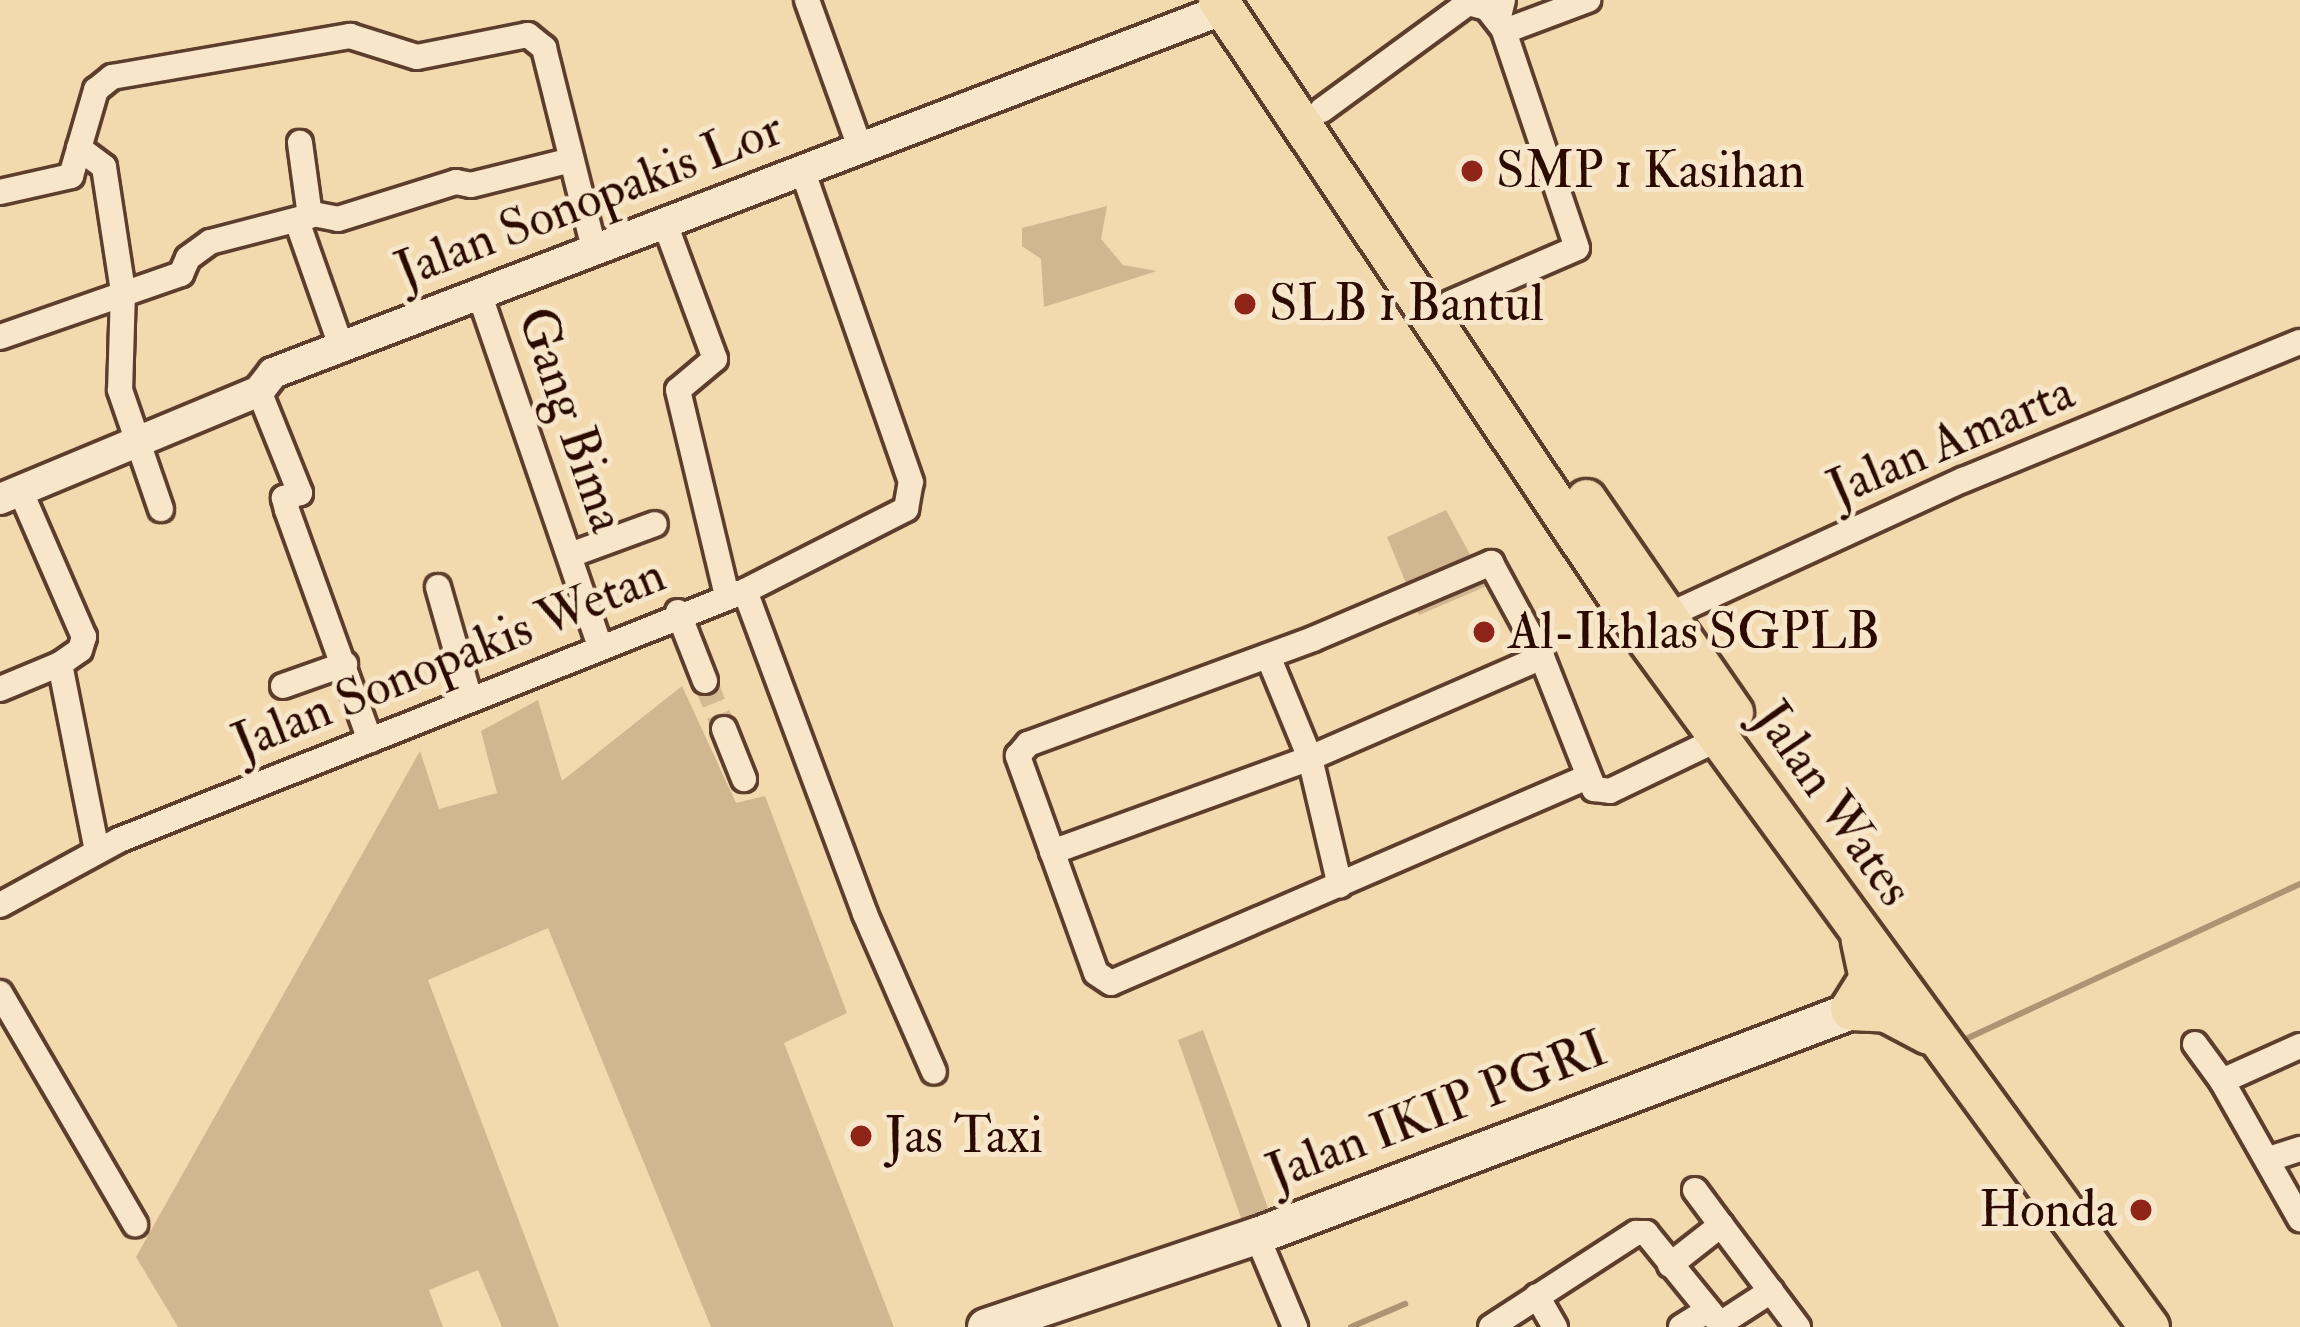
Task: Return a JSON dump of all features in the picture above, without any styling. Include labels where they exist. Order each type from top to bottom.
[{"type":"highway","points":[[1863,940],[1871,979],[1852,1009],[1887,1011],[1929,1034]]},
{"type":"main road","name":"Jalan Wates","points":[[1230,3],[1322,110],[1450,302],[1720,738],[1863,940],[1911,988],[1929,1034],[2063,1219],[2091,1241],[2149,1327]]},
{"type":"main road","name":"Jalan Wates","points":[[1230,3],[1653,623],[1911,988],[2083,1208],[2091,1241]]},
{"type":"main road","name":"Jalan IKIP PGRI","points":[[986,1327],[1257,1236],[1911,988]]},
{"type":"street","points":[[807,0],[860,147]]},
{"type":"street","points":[[1450,302],[1577,248],[1504,31],[1503,0]]},
{"type":"street","points":[[1504,31],[1588,0]]},
{"type":"street","name":"Jalan Sonopakis Lor","points":[[11,496],[259,391],[273,373],[1230,3]]},
{"type":"street","points":[[1322,110],[1468,4],[1487,8],[1504,31]]},
{"type":"street","points":[[0,192],[67,179],[96,90],[112,76],[350,36],[409,57],[528,35],[544,47],[567,161],[594,248]]},
{"type":"street","points":[[300,143],[305,218],[341,346]]},
{"type":"street","points":[[79,148],[104,167],[123,291],[119,390],[132,442],[160,509]]},
{"type":"street","points":[[0,337],[182,274],[188,258],[211,242],[305,218],[338,219],[461,181],[472,185],[567,161]]},
{"type":"street","name":"Jalan Sonopakis Wetan","points":[[0,904],[97,851],[599,643],[736,593],[906,509],[911,482],[802,169]]},
{"type":"street","points":[[664,221],[715,359],[679,390],[736,593],[934,1072]]},
{"type":"street","name":"Gang Bima","points":[[479,293],[573,554],[599,643]]},
{"type":"street","name":"Jalan Amarta","points":[[1653,623],[1963,480],[2300,342]]},
{"type":"street","points":[[259,391],[300,493],[284,498],[287,510],[370,741]]},
{"type":"street","points":[[11,496],[81,625],[70,657],[97,851]]},
{"type":"street","points":[[573,554],[655,524]]},
{"type":"street","points":[[1586,778],[1111,982],[1096,973],[1018,756],[1023,748],[1268,656],[1491,563],[1542,657],[1586,778],[1610,791],[1720,738]]},
{"type":"street","points":[[439,586],[470,698]]},
{"type":"street","points":[[678,612],[705,681]]},
{"type":"street","points":[[1268,656],[1310,758],[1340,886]]},
{"type":"street","points":[[0,689],[70,657]]},
{"type":"street","points":[[1052,852],[1310,758],[1542,657]]},
{"type":"street","points":[[283,686],[345,664]]},
{"type":"street","points":[[724,729],[744,779]]},
{"type":"street","points":[[0,993],[135,1224]]},
{"type":"street","points":[[2194,1044],[2222,1081],[2300,1219]]},
{"type":"street","points":[[2222,1081],[2300,1046]]},
{"type":"street","points":[[2269,1159],[2300,1149]]},
{"type":"street","points":[[1695,1190],[1798,1327]]},
{"type":"street","points":[[1670,1265],[1721,1225]]},
{"type":"street","points":[[1491,1327],[1636,1233],[1646,1233],[1705,1312],[1729,1323],[1771,1291]]},
{"type":"street","points":[[1257,1236],[1295,1327]]},
{"type":"street","points":[[1537,1296],[1555,1327]]},
{"type":"street","points":[[1681,1327],[1705,1312]]},
{"type":"shaded area","points":[[1107,206],[1101,239],[1123,265],[1157,271],[1044,307],[1041,259],[1022,246],[1022,228]]},
{"type":"shaded area","points":[[1446,510],[1487,586],[1419,615],[1387,537]]},
{"type":"shaded area","points":[[682,686],[736,803],[765,796],[847,1013],[784,1043],[894,1327],[711,1327],[548,928],[428,980],[559,1327],[502,1327],[478,1270],[429,1290],[443,1327],[178,1327],[136,1257],[420,751],[439,809],[497,793],[481,731],[538,700],[562,781]]},
{"type":"shaded area","points":[[1203,1030],[1273,1222],[1246,1232],[1178,1040]]},
{"type":"waterway","points":[[1968,1038],[2300,884]]},
{"type":"waterway","points":[[1351,1327],[1405,1304]]},
{"type":"tunnel","points":[[705,681],[724,729]]},
{"type":"place","name":"SMP 1 Kasihan","points":[[1472,171]]},
{"type":"place","name":"SLB 1 Bantul","points":[[1245,304]]},
{"type":"place","name":"Al-Ikhlas SGPLB","points":[[1484,632]]},
{"type":"place","name":"Jas Taxi","points":[[861,1136]]},
{"type":"place","name":"Honda","points":[[2141,1210]]}]
